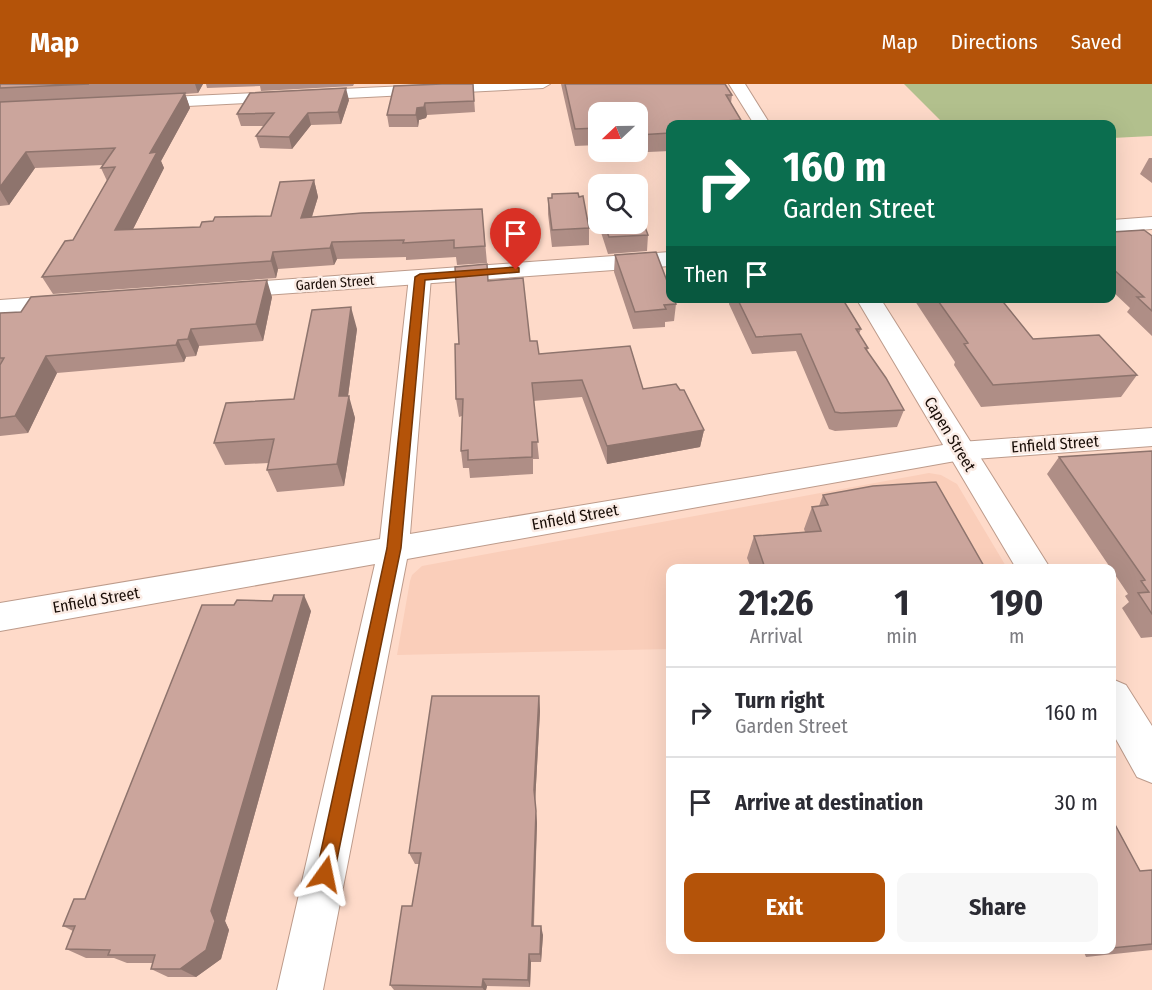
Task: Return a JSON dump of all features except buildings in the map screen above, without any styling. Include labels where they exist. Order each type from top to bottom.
[{"type":"street","points":[[137,104],[543,84]]},
{"type":"street","points":[[737,84],[760,120]]},
{"type":"street","points":[[1116,226],[1152,223]]},
{"type":"street","name":"Garden Street","points":[[198,293],[666,259]]},
{"type":"street","points":[[300,990],[394,548],[420,277]]},
{"type":"street","points":[[0,307],[93,301]]},
{"type":"street","name":"Capen Street","points":[[871,303],[1031,564]]},
{"type":"street","name":"Enfield Street","points":[[0,617],[961,451],[1152,437]]},
{"type":"street","points":[[1116,704],[1152,763]]},
{"type":"shaded area","points":[[929,473],[941,475],[957,484],[1005,564],[666,564],[666,649],[397,655],[410,581],[412,575],[422,566]]},
{"type":"green space","points":[[904,84],[1152,84],[1152,136],[1116,138],[1116,120],[940,120]]},
{"type":"route","points":[[325,874],[394,548],[420,277],[516,270]]}]
